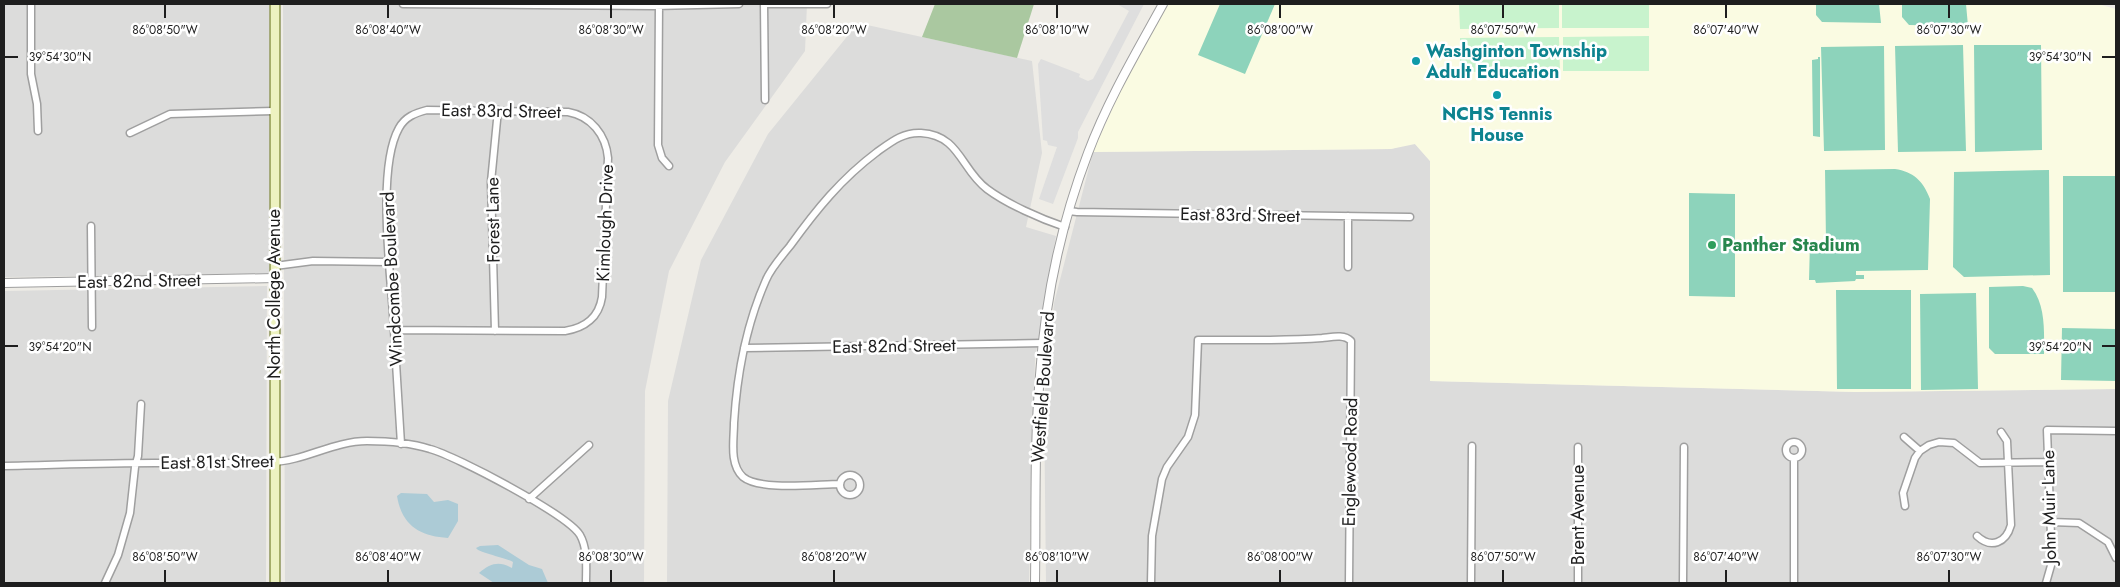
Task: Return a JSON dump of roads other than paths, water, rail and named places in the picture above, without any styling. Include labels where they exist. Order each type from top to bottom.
[{"type":"main road","name":"North College Avenue","points":[[275,4],[275,583]]},
{"type":"street","points":[[31,4],[31,74],[38,131]]},
{"type":"street","points":[[403,4],[739,4]]},
{"type":"street","points":[[765,100],[765,4],[827,4]]},
{"type":"street","name":"Westfield Boulevard","points":[[1035,583],[1039,388],[1050,292],[1069,211],[1080,175],[1104,114],[1125,69],[1163,4]]},
{"type":"street","points":[[659,5],[658,145],[660,155],[669,166]]},
{"type":"street","name":"East 83rd Street","points":[[408,118],[427,110],[568,112],[582,116],[593,124]]},
{"type":"street","name":"Forest Lane","points":[[494,331],[491,188],[498,110]]},
{"type":"street","points":[[130,133],[170,114],[274,111]]},
{"type":"street","name":"Windcombe Boulevard","points":[[401,444],[386,207],[389,166],[397,133],[408,118]]},
{"type":"street","name":"Kimlough Drive","points":[[494,331],[565,331],[578,328],[588,322],[598,311],[602,297],[608,165],[606,145],[593,124]]},
{"type":"street","points":[[840,484],[762,485],[752,483],[742,476],[736,466],[734,452],[736,400],[744,348],[753,314],[767,277],[808,221],[854,169],[905,135],[923,133],[934,135],[947,141],[968,165],[977,180],[991,192],[1044,220],[1065,227]]},
{"type":"street","name":"East 83rd Street","points":[[1069,211],[1410,217]]},
{"type":"street","points":[[1348,216],[1348,267]]},
{"type":"street","points":[[91,226],[92,326]]},
{"type":"street","points":[[275,266],[313,261],[389,262]]},
{"type":"street","name":"East 82nd Street","points":[[4,283],[275,278]]},
{"type":"street","points":[[394,330],[494,331]]},
{"type":"street","name":"Englewood Road","points":[[1152,583],[1152,536],[1162,478],[1167,467],[1188,437],[1195,416],[1198,340],[1299,340],[1337,336],[1348,338],[1351,341],[1349,583]]},
{"type":"street","name":"East 82nd Street","points":[[744,348],[1043,343]]},
{"type":"street","points":[[105,583],[118,555],[126,530],[136,463],[141,404]]},
{"type":"street","name":"John Muir Lane","points":[[2046,583],[2052,562],[2047,430],[2116,430]]},
{"type":"street","points":[[1977,536],[1984,542],[1993,544],[2001,541],[2009,530],[2011,520],[2007,439],[2001,432]]},
{"type":"street","points":[[1904,437],[1920,451]]},
{"type":"street","name":"East 81st Street","points":[[4,466],[274,462],[357,442],[386,441],[428,448],[446,455],[529,499],[572,526],[581,538],[585,551],[586,583]]},
{"type":"street","points":[[1905,506],[1904,490],[1915,458],[1920,451],[1929,445],[1947,442],[1958,446],[1980,462],[2048,462]]},
{"type":"street","points":[[529,499],[589,445]]},
{"type":"street","points":[[1471,583],[1472,446]]},
{"type":"street","points":[[1683,583],[1684,446]]},
{"type":"street","name":"Brent Avenue","points":[[1578,447],[1578,583]]},
{"type":"street","points":[[1794,459],[1794,583]]},
{"type":"street","points":[[2051,522],[2075,521],[2108,542],[2116,558]]},
{"type":"street","points":[[2108,542],[2116,540]]},
{"type":"water","points":[[401,493],[427,494],[434,502],[448,500],[458,504],[458,521],[448,538],[429,535],[414,528],[403,515],[399,506],[397,496]]},
{"type":"water","points":[[498,545],[529,565],[542,569],[548,583],[494,583],[479,573],[495,564],[503,564],[512,568],[513,562],[482,552],[476,548]]},
{"type":"place","name":"Washginton Township Adult Education","points":[[1416,61]]},
{"type":"place","name":"NCHS Tennis House","points":[[1497,95]]},
{"type":"place","name":"Panther Stadium","points":[[1712,245]]}]
